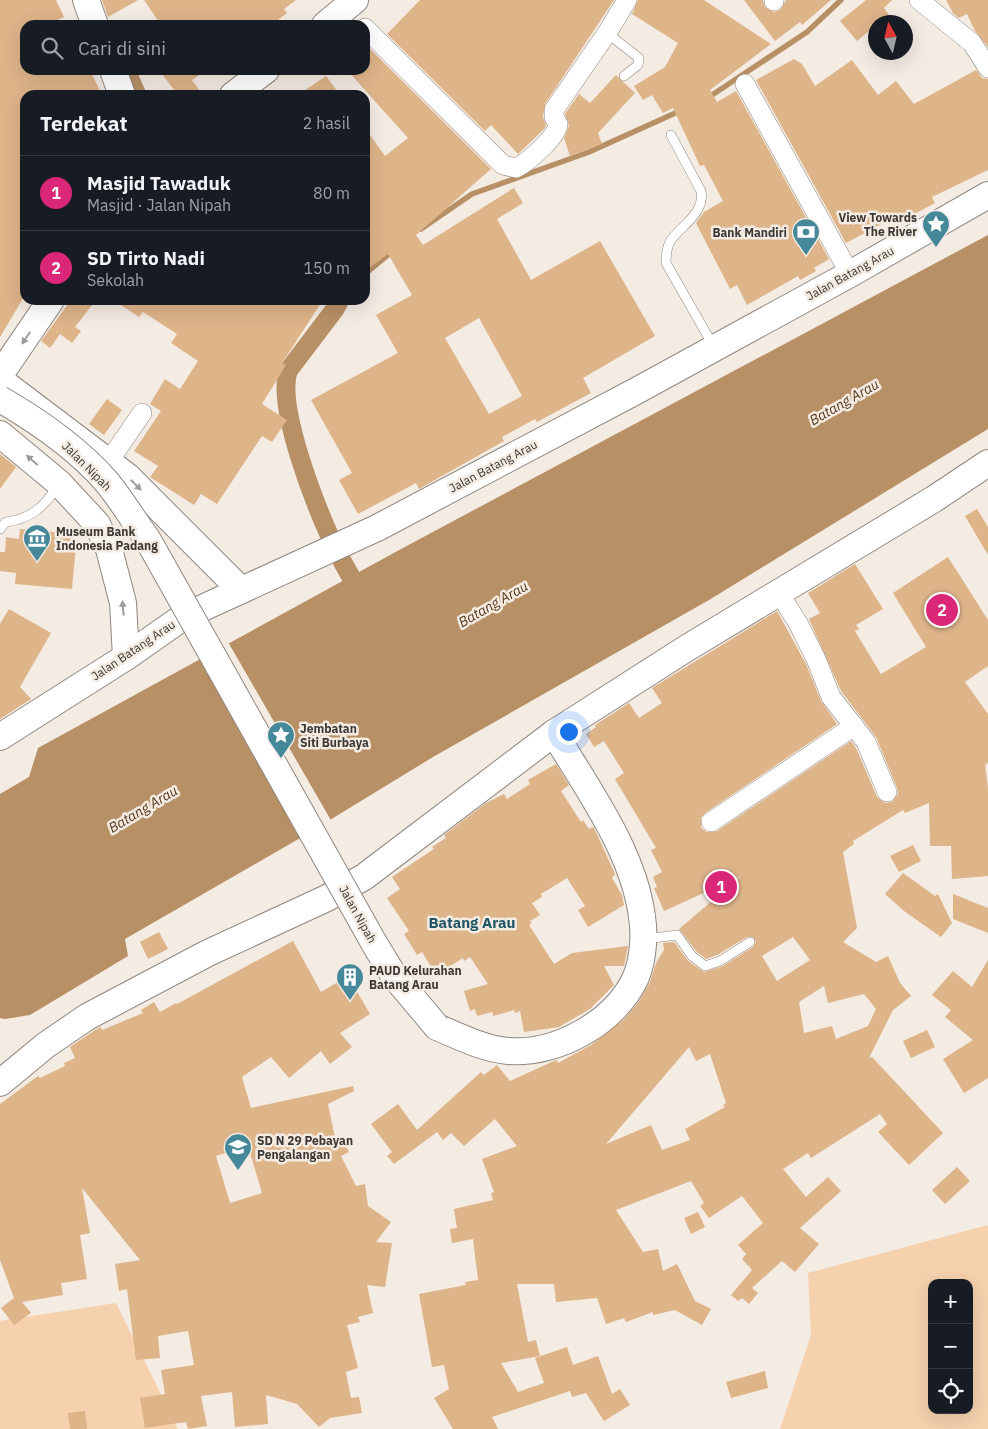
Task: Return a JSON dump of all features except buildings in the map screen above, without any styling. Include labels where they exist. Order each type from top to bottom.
[{"type":"street","points":[[86,0],[93,20]]},
{"type":"street","points":[[370,33],[464,129],[503,165],[511,168],[522,165],[556,132],[558,124],[554,117],[554,110],[607,33],[627,0]]},
{"type":"street","points":[[919,0],[972,43],[988,68]]},
{"type":"street","points":[[335,20],[354,11]]},
{"type":"street","points":[[115,75],[120,90]]},
{"type":"street","points":[[240,90],[259,75]]},
{"type":"street","points":[[745,84],[850,274]]},
{"type":"street","name":"Jalan Batang Arau","points":[[0,737],[126,657],[183,617],[377,528],[850,274],[988,195]]},
{"type":"street","points":[[0,375],[48,305]]},
{"type":"street","name":"Jalan Nipah","points":[[0,380],[127,476],[241,590]]},
{"type":"street","name":"Jalan Nipah","points":[[0,399],[23,412],[72,448],[106,481],[148,540],[394,976],[436,1027],[467,1040],[508,1051],[544,1048],[581,1034],[616,1008],[636,976],[643,940],[642,916],[629,869],[605,818],[554,733]]},
{"type":"street","points":[[108,461],[142,413]]},
{"type":"street","points":[[0,434],[59,483],[97,524],[108,549],[123,603],[126,657]]},
{"type":"street","points":[[2,1080],[87,1016],[208,953],[327,898],[364,877],[554,733],[687,648],[934,499],[988,463]]},
{"type":"street","points":[[779,593],[809,645],[831,696],[866,742],[887,792]]},
{"type":"street","points":[[711,822],[854,726]]},
{"type":"lane","points":[[607,33],[639,58],[638,65],[624,76]]},
{"type":"lane","points":[[671,135],[702,191],[703,201],[700,208],[670,241],[666,263],[714,347]]},
{"type":"lane","points":[[0,529],[6,522],[21,520],[37,511],[52,495],[59,483]]},
{"type":"lane","points":[[643,940],[677,936],[692,956],[705,966],[720,961],[750,942]]},
{"type":"shaded area","points":[[988,1225],[988,1429],[780,1429],[811,1335],[808,1273]]},
{"type":"shaded area","points":[[116,1303],[178,1429],[0,1429],[0,1321]]},
{"type":"water","points":[[988,235],[988,429],[709,600],[433,757],[302,837],[125,939],[128,956],[30,1015],[0,1018],[0,794],[29,777],[38,748],[401,549]]},
{"type":"pier","name":"Jembatan Siti Burbaya","points":[[228,642],[332,822],[307,837],[204,655]]},
{"type":"waterway","points":[[706,99],[807,32],[841,0]]},
{"type":"waterway","points":[[128,75],[135,90]]},
{"type":"waterway","points":[[421,229],[472,194],[589,152],[682,110]]},
{"type":"waterway","points":[[370,270],[394,250]]},
{"type":"waterway","points":[[330,537],[299,454],[292,430],[286,387],[288,371],[337,305]]},
{"type":"waterway","points":[[342,561],[351,577]]},
{"type":"place","name":"View Towards The River","points":[[936,248]]},
{"type":"place","name":"Bank Mandiri","points":[[806,256]]},
{"type":"place","name":"Museum Bank Indonesia Padang","points":[[37,562]]},
{"type":"place","name":"SD Tirto Nadi","points":[[942,610]]},
{"type":"place","name":"Jembatan Siti Burbaya","points":[[281,759]]},
{"type":"place","name":"Masjid Tawaduk","points":[[721,887]]},
{"type":"place","name":"PAUD Kelurahan Batang Arau","points":[[350,1001]]},
{"type":"place","name":"SD N 29 Pebayan Pengalangan","points":[[238,1171]]},
{"type":"district","name":"Batang Arau","points":[[472,922]]}]
